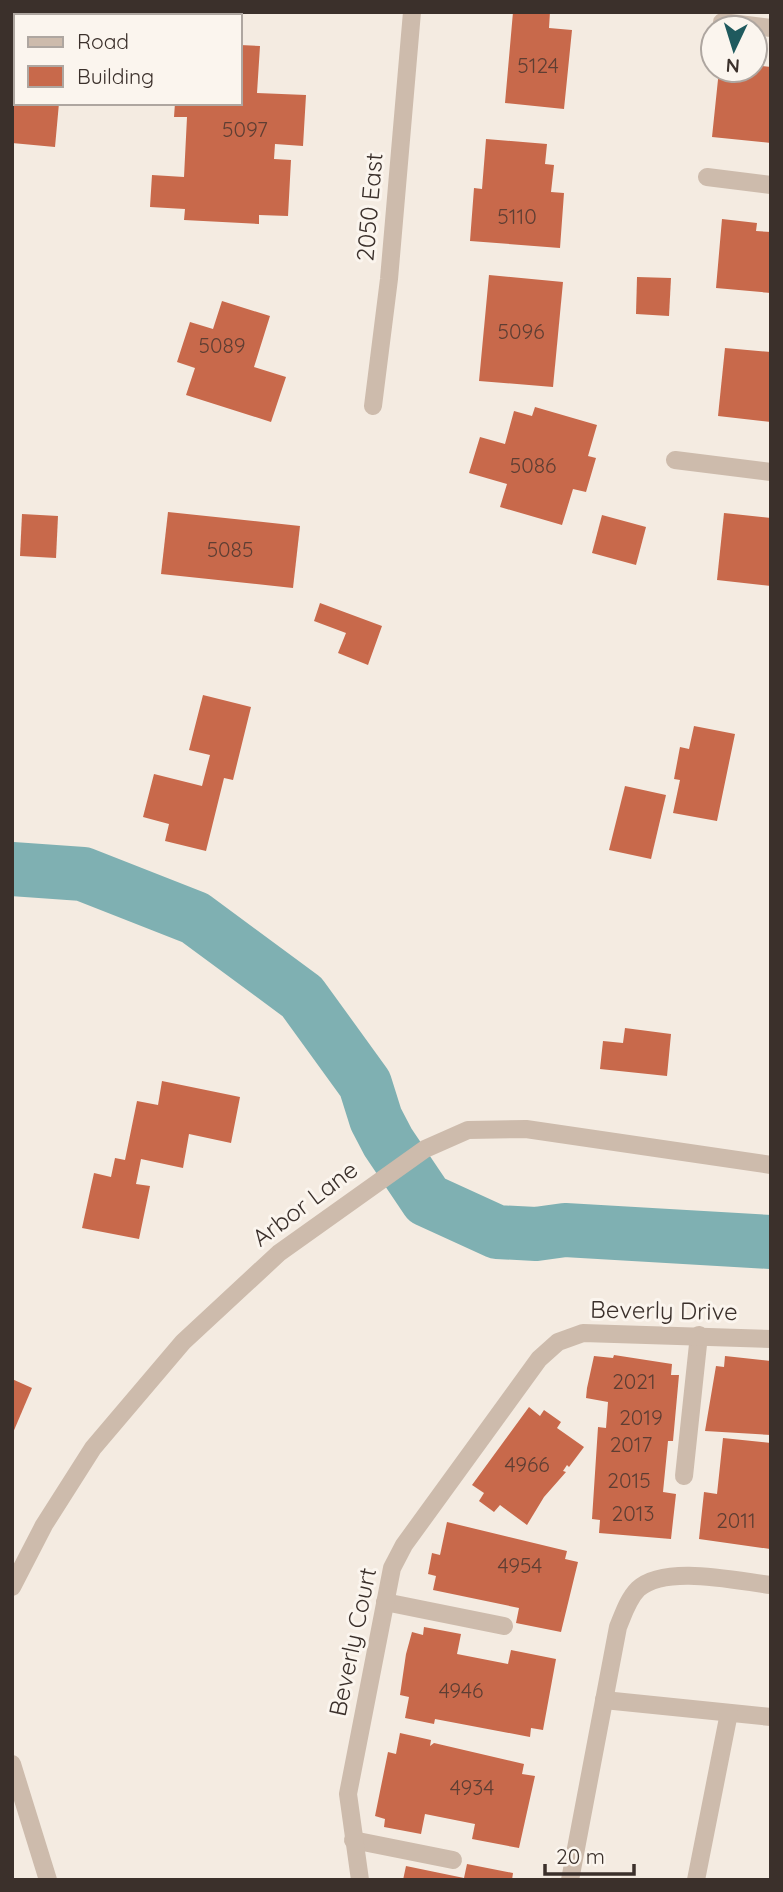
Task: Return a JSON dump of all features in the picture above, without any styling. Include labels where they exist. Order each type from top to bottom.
[{"type":"street","name":"2050 East","points":[[373,406],[389,279],[412,12]]},
{"type":"street","points":[[707,177],[771,185]]},
{"type":"street","points":[[675,460],[771,472]]},
{"type":"street","name":"Arbor Lane","points":[[12,1587],[44,1525],[93,1448],[183,1342],[279,1253],[425,1149],[468,1130],[526,1129],[771,1165]]},
{"type":"street","name":"Beverly Drive","points":[[558,1342],[597,1332],[771,1339]]},
{"type":"street","points":[[684,1476],[699,1335]]},
{"type":"street","name":"Beverly Court","points":[[360,1880],[348,1805],[349,1784],[392,1568],[404,1545],[539,1359],[558,1342]]},
{"type":"street","points":[[570,1880],[618,1627],[639,1588],[673,1576],[771,1585]]},
{"type":"street","points":[[385,1602],[504,1626]]},
{"type":"street","points":[[604,1700],[771,1717]]},
{"type":"street","points":[[696,1880],[729,1713]]},
{"type":"street","points":[[12,1764],[48,1880]]},
{"type":"street","points":[[353,1840],[453,1860]]},
{"type":"building","points":[[513,12],[550,12],[549,28],[572,30],[564,109],[505,103]]},
{"type":"building","points":[[242,45],[260,46],[257,93],[306,95],[303,146],[275,144],[274,159],[291,160],[288,216],[259,215],[259,224],[184,220],[185,209],[150,207],[152,175],[184,177],[187,117],[174,117],[175,105],[242,105]]},
{"type":"building","points":[[14,56],[14,105],[59,105],[55,147],[12,143]]},
{"type":"building","points":[[771,67],[771,143],[712,137],[718,84],[769,84]]},
{"type":"building","points":[[486,139],[547,144],[545,164],[554,165],[551,192],[564,193],[560,248],[470,241],[474,188],[482,189]]},
{"type":"building","points":[[722,219],[757,223],[756,231],[771,232],[771,293],[716,288]]},
{"type":"building","points":[[489,275],[563,282],[553,387],[479,381]]},
{"type":"building","points":[[637,277],[671,278],[669,316],[636,314]]},
{"type":"building","points":[[222,301],[270,316],[254,367],[286,377],[271,422],[186,395],[195,368],[177,362],[190,322],[213,329]]},
{"type":"building","points":[[725,348],[771,352],[771,422],[718,416]]},
{"type":"building","points":[[535,407],[597,425],[588,456],[596,458],[586,492],[573,489],[562,525],[500,507],[507,484],[469,473],[480,437],[505,444],[514,411],[532,416]]},
{"type":"building","points":[[168,512],[300,526],[293,588],[161,574]]},
{"type":"building","points":[[724,513],[771,518],[771,586],[717,580]]},
{"type":"building","points":[[22,514],[58,516],[56,558],[20,556]]},
{"type":"building","points":[[602,515],[646,527],[636,565],[592,553]]},
{"type":"building","points":[[320,603],[382,626],[368,665],[338,653],[346,633],[314,621]]},
{"type":"building","points":[[203,695],[251,707],[233,780],[224,778],[206,851],[165,841],[169,824],[143,817],[154,774],[202,786],[210,755],[189,750]]},
{"type":"building","points":[[694,726],[735,734],[717,821],[673,813],[680,780],[674,779],[680,747],[689,749]]},
{"type":"building","points":[[625,786],[666,795],[651,859],[609,850]]},
{"type":"building","points":[[625,1028],[671,1034],[667,1076],[600,1069],[603,1041],[623,1043]]},
{"type":"building","points":[[162,1081],[240,1097],[231,1143],[189,1134],[183,1168],[141,1159],[136,1184],[150,1186],[139,1239],[82,1228],[94,1173],[111,1177],[115,1158],[125,1160],[137,1101],[158,1105]]},
{"type":"building","points":[[614,1355],[672,1364],[671,1375],[679,1375],[673,1441],[668,1441],[663,1492],[676,1494],[671,1539],[599,1533],[600,1520],[592,1519],[598,1427],[606,1428],[608,1402],[586,1398],[587,1388],[594,1356],[613,1358]]},
{"type":"building","points":[[725,1356],[771,1361],[771,1435],[705,1431],[716,1366],[724,1367]]},
{"type":"building","points":[[12,1379],[32,1388],[12,1435]]},
{"type":"building","points":[[529,1407],[540,1416],[544,1410],[561,1422],[557,1428],[584,1447],[569,1467],[567,1465],[563,1471],[566,1472],[544,1497],[527,1525],[500,1505],[494,1512],[479,1501],[484,1493],[472,1485]]},
{"type":"building","points":[[723,1438],[771,1443],[770,1549],[699,1539],[704,1492],[717,1494]]},
{"type":"building","points":[[447,1522],[567,1551],[565,1559],[578,1562],[561,1632],[516,1623],[519,1608],[433,1590],[436,1576],[428,1574],[432,1553],[440,1555]]},
{"type":"building","points":[[424,1627],[461,1634],[457,1654],[508,1664],[511,1650],[556,1659],[543,1730],[531,1728],[530,1737],[435,1719],[434,1724],[405,1718],[409,1697],[400,1695],[406,1654],[412,1632],[423,1635]]},
{"type":"building","points":[[400,1733],[431,1740],[430,1746],[434,1743],[524,1764],[522,1774],[535,1776],[519,1848],[472,1839],[475,1824],[425,1814],[421,1834],[384,1827],[385,1819],[375,1816],[388,1752],[396,1754]]},
{"type":"building","points":[[467,1864],[513,1873],[512,1880],[403,1880],[406,1866],[464,1878]]},
{"type":"waterway","points":[[12,869],[83,874],[195,918],[302,997],[365,1084],[376,1119],[388,1142],[427,1200],[497,1232],[536,1234],[565,1230],[771,1242]]}]
